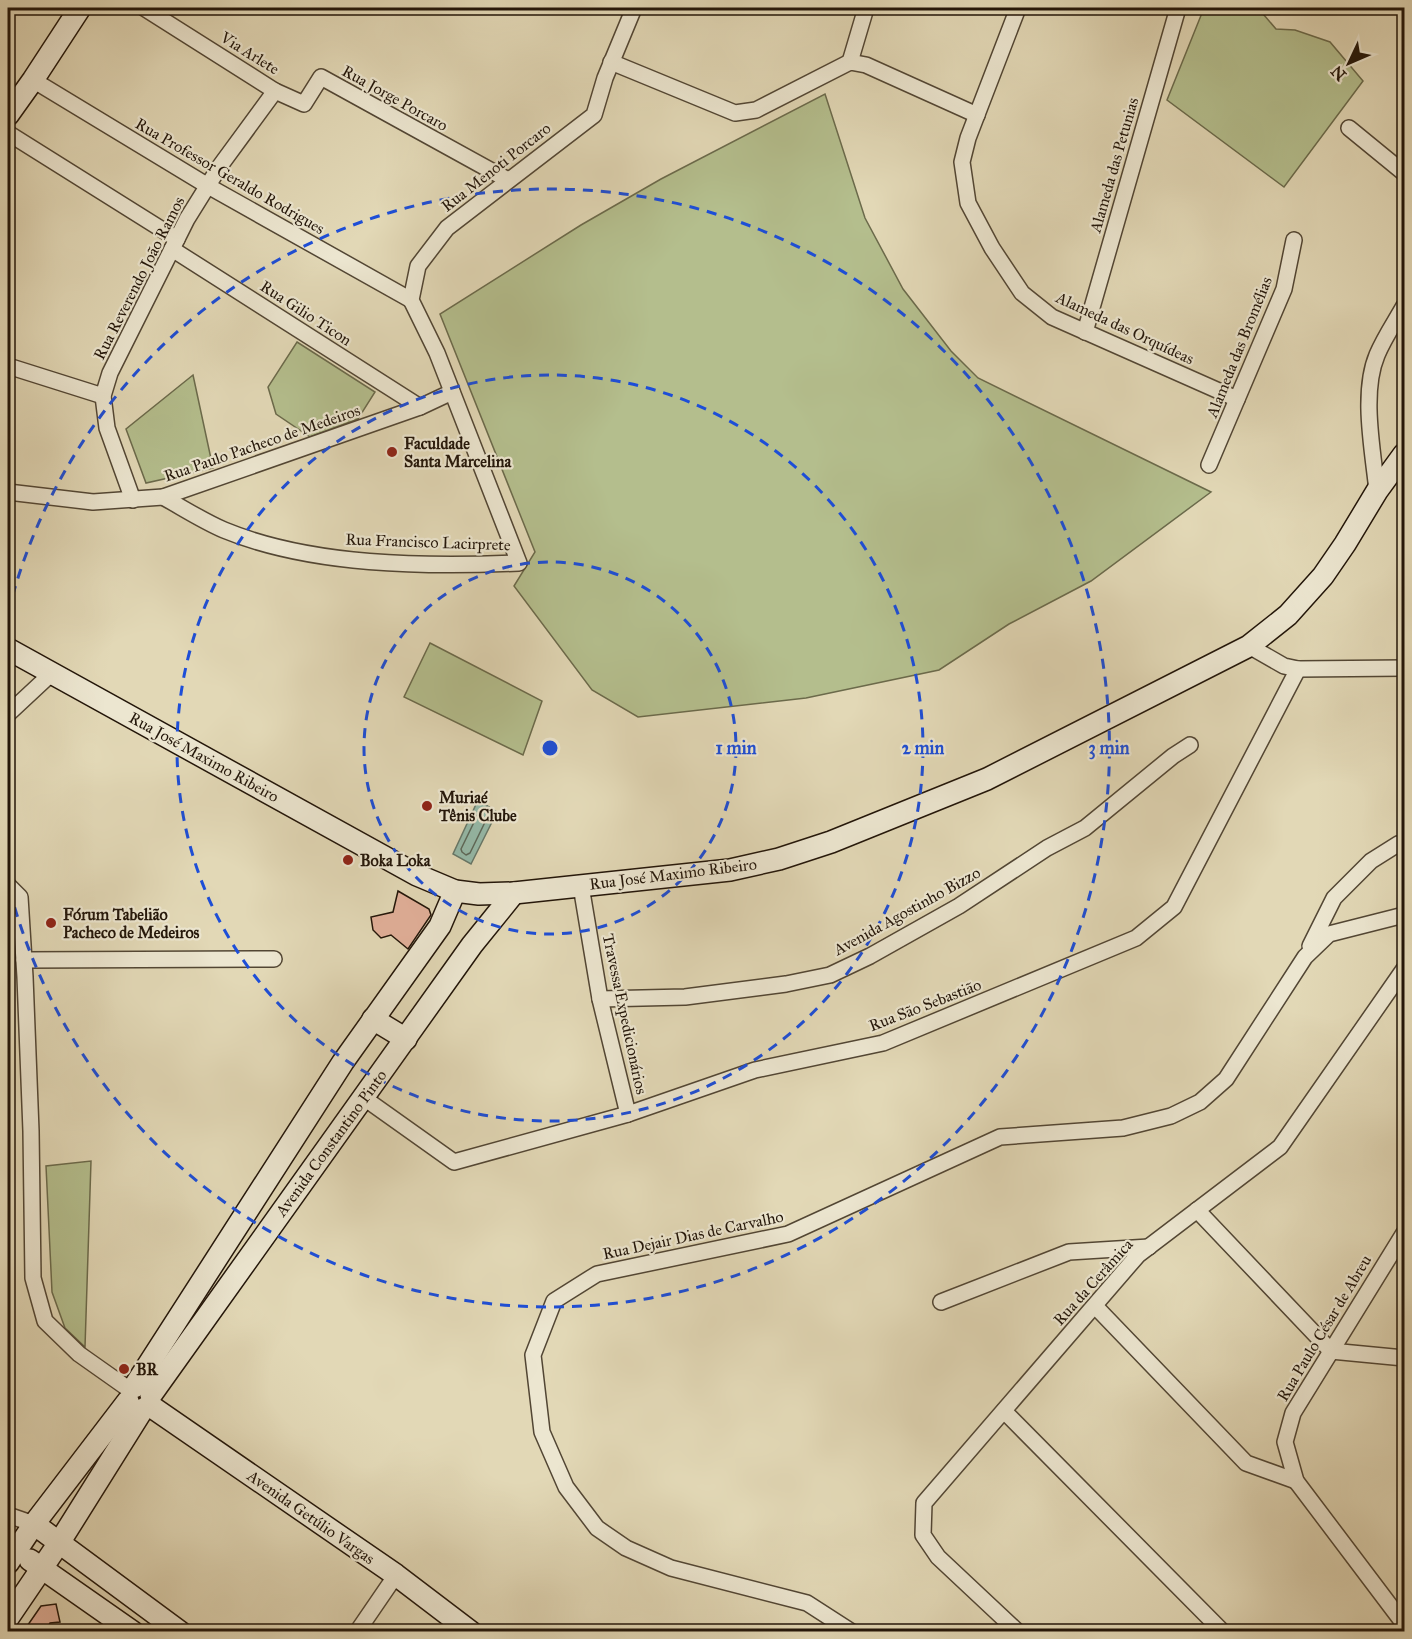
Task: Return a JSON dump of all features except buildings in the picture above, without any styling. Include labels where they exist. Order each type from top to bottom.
[{"type":"street","points":[[8,115],[80,8]]},
{"type":"street","name":"Via Arlete","points":[[144,8],[275,91]]},
{"type":"street","name":"Rua Menoti Porcaro","points":[[411,300],[418,266],[447,228],[594,115],[611,62],[634,8]]},
{"type":"street","points":[[850,62],[866,8]]},
{"type":"street","name":"Alameda das Orquídeas","points":[[1018,8],[968,138],[962,162],[968,203],[992,248],[1022,292],[1052,317],[1237,399]]},
{"type":"street","name":"Alameda das Petunias","points":[[1085,332],[1178,8]]},
{"type":"street","points":[[611,62],[735,112],[756,110],[850,62],[866,65],[977,115]]},
{"type":"street","name":"Rua Jorge Porcaro","points":[[275,91],[304,104],[321,77],[508,180]]},
{"type":"street","name":"Rua Professor Geraldo Rodrigues","points":[[33,80],[208,186],[411,300]]},
{"type":"street","name":"Rua Reverendo João Ramos","points":[[133,500],[107,428],[103,396],[110,373],[187,219],[220,166],[275,91]]},
{"type":"street","points":[[1349,128],[1404,173]]},
{"type":"street","name":"Rua Gilio Ticon","points":[[8,133],[420,407]]},
{"type":"street","name":"Alameda das Bromélias","points":[[1209,465],[1284,289],[1294,240]]},
{"type":"street","points":[[411,300],[437,352],[452,392]]},
{"type":"street","points":[[1377,490],[1370,417],[1370,382],[1377,356],[1404,306]]},
{"type":"street","points":[[8,366],[103,396]]},
{"type":"street","name":"Rua Paulo Pacheco de Medeiros","points":[[8,492],[93,502],[163,497],[420,407],[452,392]]},
{"type":"street","name":"Rua Francisco Lacirprete","points":[[163,497],[224,530],[279,547],[356,561],[477,565],[519,563],[452,392]]},
{"type":"street","name":"Rua José Maximo Ribeiro","points":[[8,649],[417,875],[455,891],[479,894],[514,893],[730,870],[779,859],[831,842],[987,779],[1249,646],[1288,615],[1323,576],[1377,490],[1404,454]]},
{"type":"street","points":[[1249,646],[1284,666],[1298,669],[1404,668]]},
{"type":"street","name":"Rua São Sebastião","points":[[364,1098],[454,1162],[628,1114],[754,1070],[883,1043],[1136,938],[1174,907],[1298,669]]},
{"type":"street","points":[[8,714],[52,674]]},
{"type":"street","name":"Avenida Agostinho Bizzo","points":[[600,999],[685,997],[786,984],[830,975],[870,956],[959,906],[1047,848],[1084,828],[1173,756],[1190,745]]},
{"type":"street","points":[[1305,957],[1334,898],[1371,861],[1398,844]]},
{"type":"street","points":[[8,885],[20,897],[31,1131],[33,1278],[45,1322],[79,1354],[139,1398]]},
{"type":"street","name":"Travessa Expedicionários","points":[[581,886],[600,999],[628,1114]]},
{"type":"street","name":"Avenida Constantino Pinto","points":[[8,1618],[59,1543],[139,1398],[373,1019],[440,926],[455,891]]},
{"type":"street","name":"Avenida Constantino Pinto","points":[[157,1369],[364,1098],[472,945],[514,893]]},
{"type":"street","name":"Rua Dejair Dias de Carvalho","points":[[852,1632],[807,1603],[671,1568],[626,1548],[597,1528],[566,1487],[542,1432],[533,1355],[554,1301],[597,1274],[788,1234],[1000,1137],[1123,1128],[1171,1116],[1200,1102],[1226,1079],[1305,957],[1329,934],[1404,915]]},
{"type":"street","points":[[24,960],[274,959]]},
{"type":"street","name":"Rua da Cerâmica","points":[[1018,1632],[938,1557],[923,1535],[924,1503],[1138,1255],[1280,1147],[1404,969]]},
{"type":"street","points":[[373,1019],[406,1039]]},
{"type":"street","points":[[1197,1210],[1331,1351],[1404,1358]]},
{"type":"street","name":"Rua Paulo César de Abreu","points":[[1296,1480],[1285,1442],[1293,1413],[1404,1233]]},
{"type":"street","points":[[941,1302],[1069,1252],[1149,1247]]},
{"type":"street","points":[[1095,1306],[1246,1463],[1296,1480],[1404,1624]]},
{"type":"street","name":"Avenida Constantino Pinto","points":[[10,1551],[139,1398]]},
{"type":"street","name":"Avenida Getúlio Vargas","points":[[139,1398],[396,1575],[471,1632]]},
{"type":"street","points":[[1004,1411],[1223,1632]]},
{"type":"street","points":[[8,1515],[34,1524],[180,1632]]},
{"type":"street","points":[[10,1551],[41,1568],[133,1632]]},
{"type":"street","points":[[357,1632],[396,1575]]},
{"type":"shaded area","points":[[1204,8],[1258,8],[1276,29],[1295,30],[1330,42],[1363,81],[1284,187],[1167,100]]},
{"type":"shaded area","points":[[825,94],[865,218],[903,289],[951,351],[978,378],[1211,492],[1091,581],[1009,624],[939,670],[806,698],[638,717],[592,690],[514,586],[535,552],[440,314],[581,225],[661,179]]},
{"type":"shaded area","points":[[297,342],[375,392],[358,419],[310,437],[276,414],[268,387]]},
{"type":"shaded area","points":[[193,375],[213,468],[146,483],[126,429]]},
{"type":"shaded area","points":[[430,643],[542,701],[523,755],[404,697]]},
{"type":"shaded area","points":[[91,1161],[85,1347],[65,1328],[52,1292],[46,1166]]},
{"type":"water","points":[[478,800],[497,812],[471,864],[453,854]]},
{"type":"place","name":"Faculdade Santa Marcelina","points":[[392,452]]},
{"type":"place","name":"Muriaé Tênis Clube","points":[[427,806]]},
{"type":"place","name":"Boka Loka","points":[[348,860]]},
{"type":"place","name":"Fórum Tabelião Pacheco de Medeiros","points":[[51,923]]},
{"type":"place","name":"BR","points":[[124,1369]]}]
